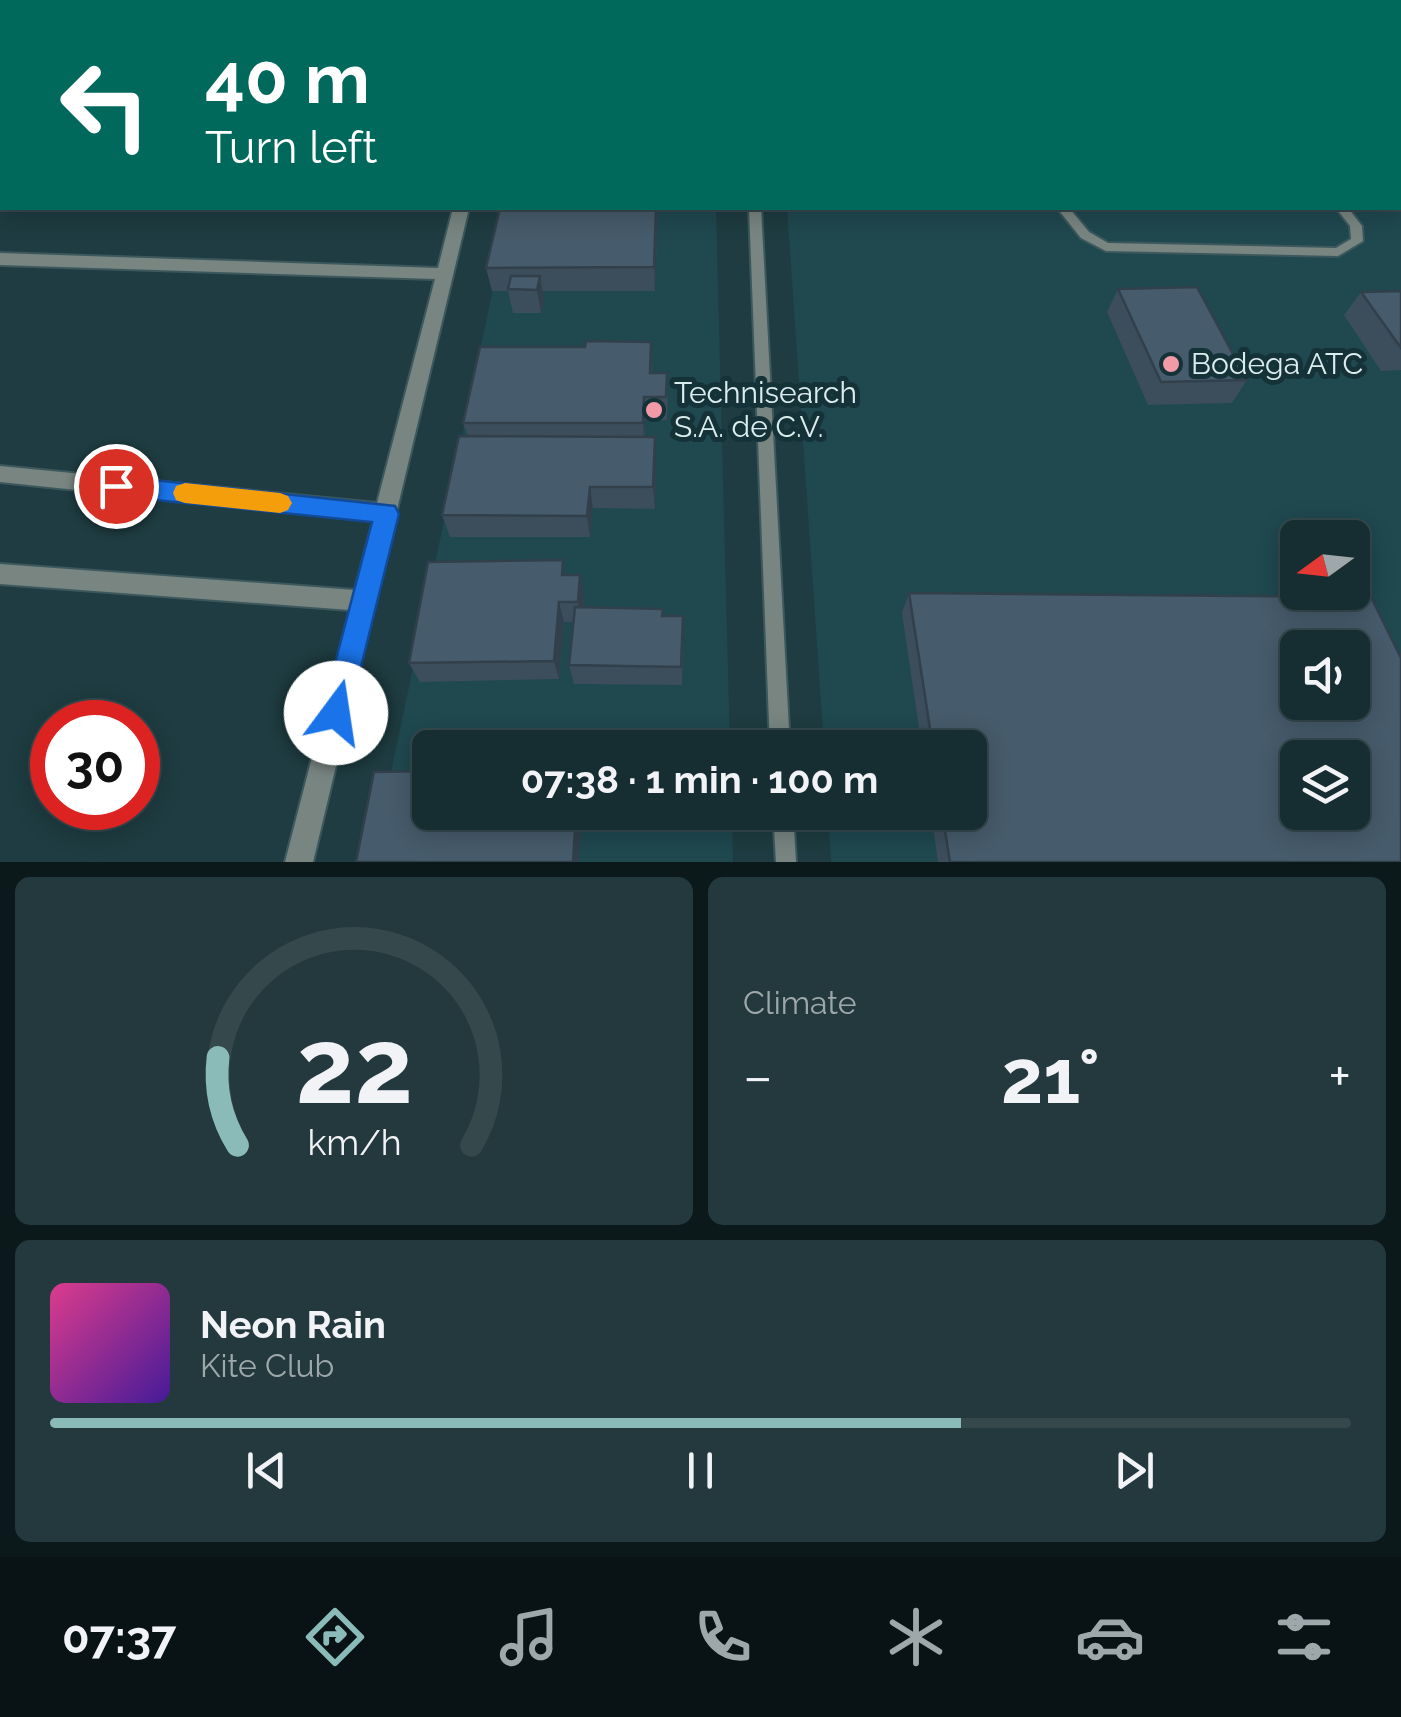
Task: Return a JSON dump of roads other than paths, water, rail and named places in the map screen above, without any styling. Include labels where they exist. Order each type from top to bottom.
[{"type":"street","points":[[299,862],[461,210]]},
{"type":"street","points":[[0,259],[445,274]]},
{"type":"street","points":[[0,474],[386,514]]},
{"type":"street","points":[[0,574],[364,601]]},
{"type":"lane","points":[[755,210],[779,730]]},
{"type":"lane","points":[[1066,210],[1085,234],[1106,246],[1338,252],[1357,241],[1356,226],[1344,210]]},
{"type":"lane","points":[[785,830],[786,862]]},
{"type":"place","name":"Bodega ATC","points":[[1171,364]]},
{"type":"place","name":"Technisearch S.A. de C.V.","points":[[654,410]]}]
